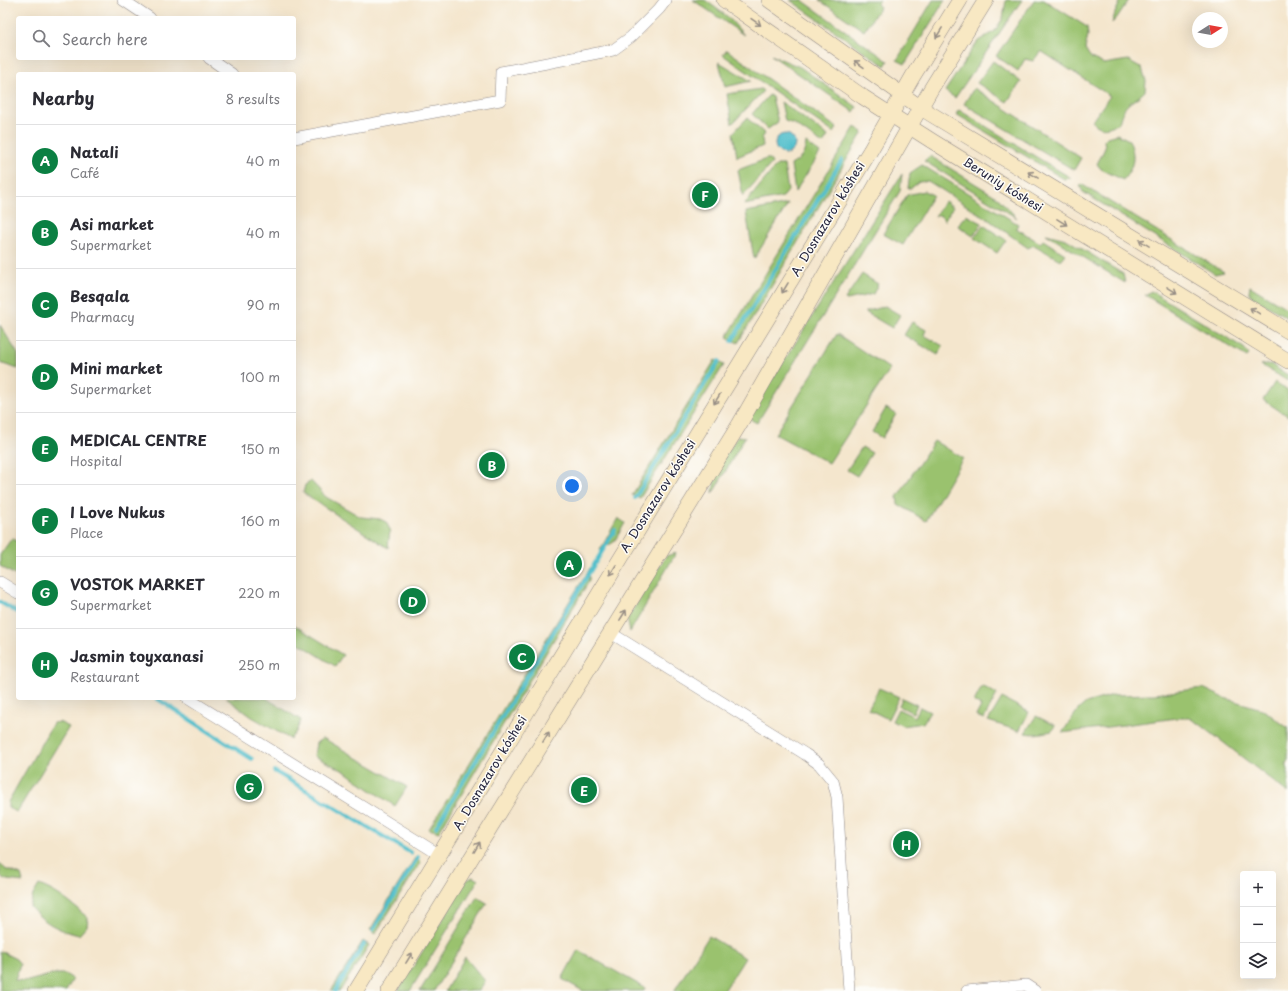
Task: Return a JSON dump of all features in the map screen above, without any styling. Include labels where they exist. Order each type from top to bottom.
[{"type":"main road","name":"Beruniy kóshesi","points":[[724,0],[891,115],[1288,361]]},
{"type":"main road","name":"Beruniy kóshesi","points":[[769,0],[921,108],[1288,331]]},
{"type":"main road","name":"A. Dosnazarov kóshesi","points":[[356,991],[870,151],[918,68],[960,0]]},
{"type":"main road","name":"A. Dosnazarov kóshesi","points":[[389,991],[482,838],[611,633],[739,425],[937,80],[986,0]]},
{"type":"main road","points":[[918,68],[919,76],[923,80],[930,82],[937,80]]},
{"type":"main road","points":[[863,97],[869,94],[874,88],[876,76]]},
{"type":"main road","points":[[946,150],[943,143],[945,136],[950,132],[958,130]]},
{"type":"main road","points":[[870,151],[878,149],[884,150],[888,153],[891,161]]},
{"type":"street","points":[[124,0],[147,16]]},
{"type":"street","points":[[296,138],[500,100],[501,72],[614,50],[631,37],[660,9],[666,0]]},
{"type":"street","points":[[212,60],[229,72]]},
{"type":"street","points":[[0,582],[16,592]]},
{"type":"street","points":[[611,633],[805,754],[819,764],[833,781],[837,797],[850,991]]},
{"type":"street","points":[[190,700],[440,855]]},
{"type":"street","points":[[967,991],[1026,985],[1035,991]]},
{"type":"green space","points":[[693,0],[705,0],[728,17],[744,35]]},
{"type":"green space","points":[[790,0],[802,0],[888,61],[885,66]]},
{"type":"green space","points":[[819,0],[880,0],[877,4],[880,7],[864,31]]},
{"type":"green space","points":[[933,0],[945,0],[905,64],[897,60]]},
{"type":"green space","points":[[1006,0],[1022,0],[955,98],[945,91],[978,41],[995,31],[1003,18]]},
{"type":"green space","points":[[1034,0],[1044,0],[1087,27],[1088,35],[1085,49],[1091,58],[1104,64],[1128,60],[1142,68],[1146,81],[1145,91],[1126,106],[1119,123],[1105,128],[1095,124],[1092,121],[1110,96],[1041,51],[1033,61],[1025,59],[1018,71],[996,56]]},
{"type":"green space","points":[[1121,0],[1129,0],[1112,23],[1115,13]]},
{"type":"green space","points":[[727,50],[837,128],[834,133],[723,55]]},
{"type":"green space","points":[[771,55],[800,67],[857,107],[854,112]]},
{"type":"green space","points":[[993,61],[1021,82],[1007,102],[977,83]]},
{"type":"green space","points":[[719,62],[751,81],[725,87]]},
{"type":"green space","points":[[974,88],[1081,158],[1074,170],[964,104]]},
{"type":"green space","points":[[761,89],[763,91],[732,124],[727,94]]},
{"type":"green space","points":[[769,95],[772,97],[778,122],[768,129],[752,114]]},
{"type":"green space","points":[[781,102],[828,136],[823,144],[794,124],[785,121]]},
{"type":"green space","points":[[959,110],[1071,178],[1064,179],[956,114]]},
{"type":"green space","points":[[747,118],[765,134],[762,138],[763,146],[737,157],[733,133]]},
{"type":"green space","points":[[855,127],[863,132],[738,343],[727,337]]},
{"type":"green space","points":[[1117,134],[1129,140],[1133,151],[1132,166],[1123,180],[1101,169],[1097,164],[1105,148],[1104,140],[1107,137]]},
{"type":"green space","points":[[806,143],[820,153],[795,192],[791,165],[802,156]]},
{"type":"green space","points":[[930,156],[997,197],[1017,218],[924,161]]},
{"type":"green space","points":[[769,159],[772,163],[743,196],[738,170]]},
{"type":"green space","points":[[777,165],[784,165],[788,191],[783,197],[744,205]]},
{"type":"green space","points":[[922,165],[1018,224],[1016,228],[1040,243],[1043,240],[1065,254],[1060,260],[1034,245],[1028,248],[989,220],[928,181],[919,182],[910,189],[908,188],[910,173]]},
{"type":"green space","points":[[902,174],[900,191],[757,423],[748,418]]},
{"type":"green space","points":[[1081,184],[1224,272],[1215,274],[1083,192],[1080,186]]},
{"type":"green space","points":[[924,191],[933,195],[903,245],[883,234],[907,195]]},
{"type":"green space","points":[[945,201],[953,207],[944,221],[939,215],[935,216]]},
{"type":"green space","points":[[788,204],[754,259],[746,212]]},
{"type":"green space","points":[[966,215],[982,223],[973,236],[958,226]]},
{"type":"green space","points":[[983,225],[1006,240],[997,253],[974,238]]},
{"type":"green space","points":[[1046,234],[1066,239],[1123,274],[1125,283]]},
{"type":"green space","points":[[862,274],[878,284],[873,294],[847,300],[845,299]]},
{"type":"green space","points":[[1250,286],[1288,309],[1288,318],[1252,297],[1249,291]]},
{"type":"green space","points":[[1151,291],[1244,348],[1249,355],[1247,357],[1145,295]]},
{"type":"green space","points":[[885,306],[900,315],[892,328],[865,312]]},
{"type":"green space","points":[[912,322],[926,330],[924,335],[943,346],[938,355],[904,335]]},
{"type":"green space","points":[[0,325],[16,351],[16,368],[0,363]]},
{"type":"green space","points":[[837,334],[890,369],[829,463],[775,434]]},
{"type":"green space","points":[[715,360],[724,365],[640,498],[632,495]]},
{"type":"green space","points":[[1261,365],[1272,365],[1288,375],[1288,381]]},
{"type":"green space","points":[[1275,382],[1288,390],[1288,416],[1263,400]]},
{"type":"green space","points":[[886,408],[896,414],[882,438],[872,432]]},
{"type":"green space","points":[[738,436],[745,437],[713,493],[715,471]]},
{"type":"green space","points":[[934,441],[963,458],[926,521],[898,504],[897,497]]},
{"type":"green space","points":[[862,447],[872,453],[857,476],[847,470]]},
{"type":"green space","points":[[311,481],[326,497],[361,517],[380,519],[386,522],[390,530],[388,548],[303,493],[305,485]]},
{"type":"green space","points":[[618,518],[625,523],[614,542],[600,550]]},
{"type":"green space","points":[[12,538],[16,541],[16,576],[0,566],[0,555]]},
{"type":"green space","points":[[676,553],[630,632],[627,619],[666,556]]},
{"type":"green space","points":[[590,568],[589,581],[439,832],[429,829]]},
{"type":"green space","points":[[296,626],[343,655],[335,666],[296,641]]},
{"type":"green space","points":[[982,686],[997,694],[984,719],[976,716],[981,706],[974,702]]},
{"type":"green space","points":[[879,688],[899,697],[888,719],[868,709]]},
{"type":"green space","points":[[1203,688],[1224,698],[1262,709],[1288,728],[1288,760],[1286,763],[1288,770],[1288,793],[1201,725],[1189,718],[1177,718],[1062,733],[1078,710],[1086,703],[1113,695],[1154,694]]},
{"type":"green space","points":[[902,698],[917,705],[913,713],[899,706]]},
{"type":"green space","points":[[1002,698],[1029,712],[1019,731],[988,721]]},
{"type":"green space","points":[[229,700],[269,700],[301,720],[296,732],[290,739],[252,717]]},
{"type":"green space","points":[[920,707],[930,712],[923,723],[903,726],[892,721],[898,709],[915,717]]},
{"type":"green space","points":[[1036,716],[1056,726],[1052,731],[1036,734],[1025,733]]},
{"type":"green space","points":[[59,722],[69,727],[17,812],[8,808],[8,802],[53,723]]},
{"type":"green space","points":[[323,738],[407,787],[395,806],[344,771],[314,756],[316,743]]},
{"type":"green space","points":[[415,858],[421,862],[375,934],[370,930]]},
{"type":"green space","points":[[0,863],[5,869],[21,875],[23,882],[7,880],[0,877]]},
{"type":"green space","points":[[473,877],[478,880],[410,991],[398,991],[467,880]]},
{"type":"green space","points":[[39,885],[59,895],[88,918],[87,926],[79,935],[52,925],[40,917],[30,907],[33,895]]},
{"type":"green space","points":[[477,897],[487,903],[434,991],[420,991]]},
{"type":"green space","points":[[709,936],[745,958],[724,991],[674,991]]},
{"type":"green space","points":[[363,941],[369,945],[340,991],[331,991]]},
{"type":"green space","points":[[578,950],[645,988],[644,991],[583,991],[562,979]]},
{"type":"green space","points":[[0,951],[16,959],[20,964],[15,980],[28,981],[54,974],[65,974],[73,979],[66,991],[0,990]]},
{"type":"green space","points":[[465,957],[485,981],[479,991],[445,991]]},
{"type":"water","points":[[785,134],[792,137],[795,144],[792,151],[785,154],[778,151],[775,144],[778,137]]},
{"type":"waterway","points":[[732,341],[842,160]]},
{"type":"waterway","points":[[635,498],[719,361]]},
{"type":"waterway","points":[[436,827],[615,530]]},
{"type":"waterway","points":[[0,602],[16,612]]},
{"type":"waterway","points":[[159,700],[252,759]]},
{"type":"waterway","points":[[274,771],[411,853]]},
{"type":"waterway","points":[[373,930],[418,857]]},
{"type":"waterway","points":[[335,991],[364,944]]},
{"type":"place","name":"I Love Nukus","points":[[705,195]]},
{"type":"place","name":"Asi market","points":[[492,465]]},
{"type":"place","name":"Natali","points":[[569,564]]},
{"type":"place","name":"Mini market","points":[[413,601]]},
{"type":"place","name":"Besqala","points":[[522,657]]},
{"type":"place","name":"VOSTOK MARKET","points":[[249,787]]},
{"type":"place","name":"MEDICAL CENTRE","points":[[584,790]]},
{"type":"place","name":"Jasmin toyxanasi","points":[[906,844]]}]
